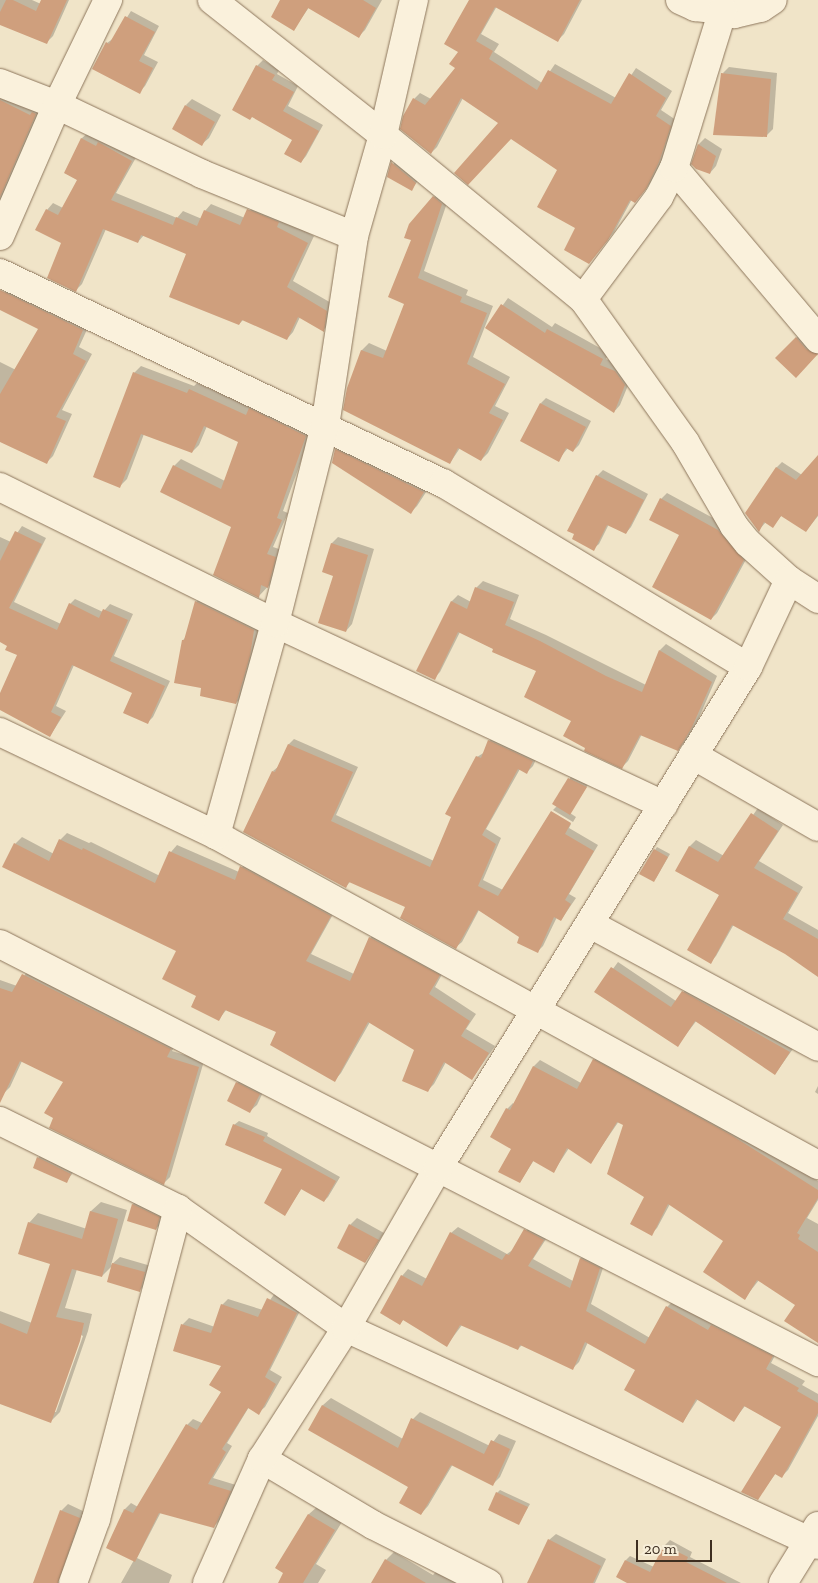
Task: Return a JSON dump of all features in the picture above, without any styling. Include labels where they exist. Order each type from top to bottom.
[{"type":"street","points":[[0,236],[57,105],[108,0]]},
{"type":"street","points":[[212,0],[383,135],[583,299],[685,442],[748,544],[789,580],[818,599]]},
{"type":"street","points":[[216,835],[275,622],[325,426],[354,236],[383,135],[414,0]]},
{"type":"street","points":[[680,0],[695,7],[723,10],[734,14],[761,8],[773,0]]},
{"type":"street","points":[[583,299],[659,197],[674,168],[723,10]]},
{"type":"street","points":[[0,83],[57,105],[202,174],[354,236]]},
{"type":"street","points":[[674,168],[818,340]]},
{"type":"street","points":[[0,273],[443,483],[748,666]]},
{"type":"street","points":[[0,487],[275,622],[663,805]]},
{"type":"street","points":[[207,1583],[262,1459],[346,1328],[438,1168],[537,1011],[748,666],[789,580]]},
{"type":"street","points":[[0,732],[216,835],[818,1165]]},
{"type":"street","points":[[693,755],[818,828]]},
{"type":"street","points":[[590,924],[818,1047]]},
{"type":"street","points":[[0,944],[818,1362]]},
{"type":"street","points":[[0,1121],[178,1210],[346,1328],[815,1536],[782,1583]]},
{"type":"street","points":[[73,1583],[96,1519],[178,1210]]},
{"type":"street","points":[[262,1459],[374,1525],[488,1583]]},
{"type":"building","points":[[6,0],[13,0],[36,11],[41,0],[67,0],[47,44],[0,25],[0,12]]},
{"type":"building","points":[[280,0],[363,0],[376,8],[359,38],[308,8],[294,31],[271,17]]},
{"type":"building","points":[[469,0],[580,0],[558,42],[495,7],[476,41],[493,51],[489,59],[537,90],[548,70],[611,104],[629,73],[666,98],[656,116],[671,126],[659,162],[646,189],[635,203],[630,200],[608,240],[589,264],[564,250],[575,228],[537,207],[557,170],[511,139],[468,185],[454,173],[498,123],[461,98],[431,154],[400,129],[403,116],[413,98],[425,105],[455,68],[449,64],[458,52],[444,44]]},
{"type":"building","points":[[125,16],[155,32],[139,61],[153,68],[140,94],[92,69],[106,42],[109,44]]},
{"type":"building","points":[[256,65],[275,75],[272,80],[294,92],[283,111],[319,131],[301,163],[284,154],[292,140],[252,117],[250,120],[232,110]]},
{"type":"building","points":[[721,73],[771,79],[767,137],[713,135]]},
{"type":"building","points":[[0,100],[30,115],[32,112],[36,114],[0,197]]},
{"type":"building","points":[[185,105],[215,122],[202,146],[172,129]]},
{"type":"building","points":[[81,138],[96,146],[98,142],[132,161],[111,200],[173,225],[176,217],[197,226],[204,210],[240,225],[247,209],[279,222],[277,227],[308,243],[287,287],[327,311],[324,332],[298,317],[287,340],[242,320],[239,325],[169,297],[186,254],[141,235],[138,243],[103,229],[76,292],[47,278],[61,243],[35,230],[46,209],[58,215],[77,180],[64,173]]},
{"type":"building","points":[[698,144],[716,156],[710,174],[696,169],[691,164]]},
{"type":"building","points":[[391,162],[416,183],[412,191],[387,177]]},
{"type":"building","points":[[433,196],[442,204],[418,278],[462,297],[460,302],[487,313],[467,364],[505,384],[489,413],[503,420],[481,461],[458,448],[450,464],[343,410],[347,388],[361,350],[383,358],[404,304],[388,297],[411,240],[404,238],[409,224]]},
{"type":"building","points":[[0,290],[83,330],[73,354],[86,361],[56,417],[66,421],[47,464],[0,442],[0,394],[38,329],[0,310]]},
{"type":"building","points":[[501,304],[545,333],[547,329],[603,359],[600,365],[615,371],[625,385],[614,413],[485,328]]},
{"type":"building","points":[[796,337],[806,349],[818,354],[796,378],[775,358]]},
{"type":"building","points":[[133,372],[187,393],[189,389],[246,415],[249,408],[306,436],[277,518],[282,520],[267,554],[276,557],[268,588],[261,585],[259,598],[213,575],[231,527],[160,492],[173,465],[221,489],[238,442],[204,426],[192,453],[141,434],[120,488],[93,477]]},
{"type":"building","points":[[540,403],[586,427],[573,452],[566,448],[559,462],[520,441]]},
{"type":"building","points":[[335,449],[424,492],[411,514],[332,463]]},
{"type":"building","points":[[818,455],[818,515],[806,532],[781,516],[773,528],[764,522],[759,532],[745,513],[776,467],[796,480]]},
{"type":"building","points":[[596,475],[644,500],[626,534],[607,525],[594,551],[572,539],[574,534],[567,531]]},
{"type":"building","points":[[660,498],[718,530],[744,560],[711,620],[652,587],[679,535],[649,520]]},
{"type":"building","points":[[15,531],[42,544],[9,608],[57,630],[69,603],[99,618],[103,609],[128,620],[110,661],[165,686],[148,724],[123,713],[132,693],[72,665],[51,712],[61,717],[50,737],[0,710],[0,693],[17,655],[5,650],[7,646],[0,642],[0,561]]},
{"type":"building","points":[[331,543],[368,555],[346,632],[318,623],[333,576],[322,572]]},
{"type":"building","points":[[475,587],[514,602],[505,625],[642,692],[659,650],[712,682],[692,727],[678,751],[640,735],[622,769],[584,751],[585,748],[563,736],[571,721],[524,697],[536,671],[492,652],[493,649],[458,632],[435,680],[416,671],[451,601],[467,609]]},
{"type":"building","points":[[195,601],[254,630],[250,656],[236,704],[200,696],[201,688],[174,683],[182,640],[184,640]]},
{"type":"building","points":[[488,740],[533,761],[527,774],[518,769],[482,835],[496,844],[478,886],[498,896],[551,811],[571,823],[565,834],[594,851],[565,900],[571,904],[561,921],[554,917],[538,953],[517,943],[519,937],[478,910],[456,949],[400,918],[405,907],[349,882],[346,888],[243,832],[272,771],[275,772],[288,744],[353,772],[331,821],[430,867],[451,817],[445,814],[476,756],[481,758]]},
{"type":"building","points":[[568,778],[587,787],[570,815],[552,804]]},
{"type":"building","points":[[751,813],[778,831],[754,868],[798,893],[783,919],[818,939],[818,977],[785,954],[732,925],[711,964],[687,950],[719,895],[675,871],[689,846],[718,862]]},
{"type":"building","points":[[59,839],[82,850],[83,848],[155,883],[169,851],[235,880],[240,866],[331,916],[306,961],[350,981],[369,937],[440,975],[429,994],[470,1021],[461,1036],[489,1053],[472,1080],[444,1062],[428,1092],[402,1081],[414,1050],[368,1022],[335,1082],[270,1045],[276,1032],[225,1010],[219,1021],[191,1007],[196,996],[162,979],[176,951],[2,867],[14,843],[49,861]]},
{"type":"building","points":[[654,849],[668,857],[654,882],[639,874]]},
{"type":"building","points":[[611,967],[671,1007],[682,991],[790,1052],[775,1075],[695,1021],[678,1047],[594,992]]},
{"type":"building","points":[[22,974],[171,1049],[167,1057],[199,1067],[164,1185],[49,1128],[53,1118],[44,1113],[63,1082],[20,1061],[0,1103],[0,988],[12,992]]},
{"type":"building","points":[[593,1059],[731,1135],[818,1190],[818,1198],[797,1233],[800,1235],[798,1239],[818,1252],[818,1343],[784,1321],[795,1305],[757,1280],[745,1300],[703,1272],[723,1241],[668,1204],[652,1236],[630,1224],[644,1197],[607,1174],[623,1125],[617,1122],[591,1164],[567,1148],[554,1173],[533,1161],[520,1183],[498,1172],[511,1149],[490,1137],[506,1108],[510,1110],[533,1066],[577,1089]]},
{"type":"building","points":[[236,1082],[260,1094],[250,1113],[227,1101]]},
{"type":"building","points":[[233,1124],[265,1137],[263,1141],[336,1181],[324,1202],[301,1189],[285,1216],[264,1203],[282,1169],[225,1145]]},
{"type":"building","points":[[37,1157],[71,1174],[67,1183],[33,1168]]},
{"type":"building","points":[[132,1204],[160,1217],[156,1230],[127,1221]]},
{"type":"building","points":[[90,1211],[118,1219],[102,1277],[72,1269],[56,1317],[84,1323],[80,1341],[51,1423],[0,1404],[0,1323],[27,1334],[50,1264],[18,1254],[28,1222],[82,1239]]},
{"type":"building","points":[[349,1224],[379,1240],[365,1263],[337,1248]]},
{"type":"building","points":[[524,1229],[544,1240],[528,1266],[570,1288],[580,1258],[600,1268],[586,1311],[645,1344],[666,1306],[708,1330],[711,1325],[773,1356],[766,1369],[799,1388],[797,1391],[818,1403],[818,1413],[782,1478],[775,1474],[758,1500],[741,1492],[781,1427],[744,1406],[734,1422],[696,1399],[683,1423],[624,1390],[635,1370],[585,1342],[573,1370],[520,1345],[518,1350],[460,1325],[447,1347],[403,1320],[400,1325],[380,1313],[401,1275],[422,1286],[450,1232],[502,1260],[506,1254],[509,1255]]},
{"type":"building","points":[[112,1263],[145,1272],[140,1292],[107,1282]]},
{"type":"building","points":[[267,1298],[297,1313],[265,1377],[276,1384],[259,1415],[248,1408],[222,1449],[226,1452],[208,1484],[231,1491],[214,1528],[159,1513],[135,1562],[106,1548],[124,1509],[133,1513],[186,1424],[197,1430],[221,1392],[209,1385],[221,1366],[173,1351],[181,1324],[211,1333],[221,1304],[258,1317]]},
{"type":"building","points":[[322,1405],[398,1448],[411,1418],[484,1454],[491,1440],[510,1449],[493,1486],[451,1465],[421,1515],[399,1503],[408,1487],[308,1430]]},
{"type":"building","points":[[496,1492],[528,1507],[519,1525],[488,1510]]},
{"type":"building","points":[[60,1510],[80,1518],[58,1583],[33,1583]]},
{"type":"building","points":[[308,1514],[335,1530],[303,1583],[278,1583],[283,1573],[275,1568]]},
{"type":"building","points":[[548,1539],[601,1566],[593,1583],[527,1583]]},
{"type":"building","points":[[664,1545],[688,1557],[686,1562],[727,1583],[627,1583],[616,1577],[625,1560],[650,1572]]},
{"type":"building","points":[[385,1559],[426,1583],[371,1583]]}]
